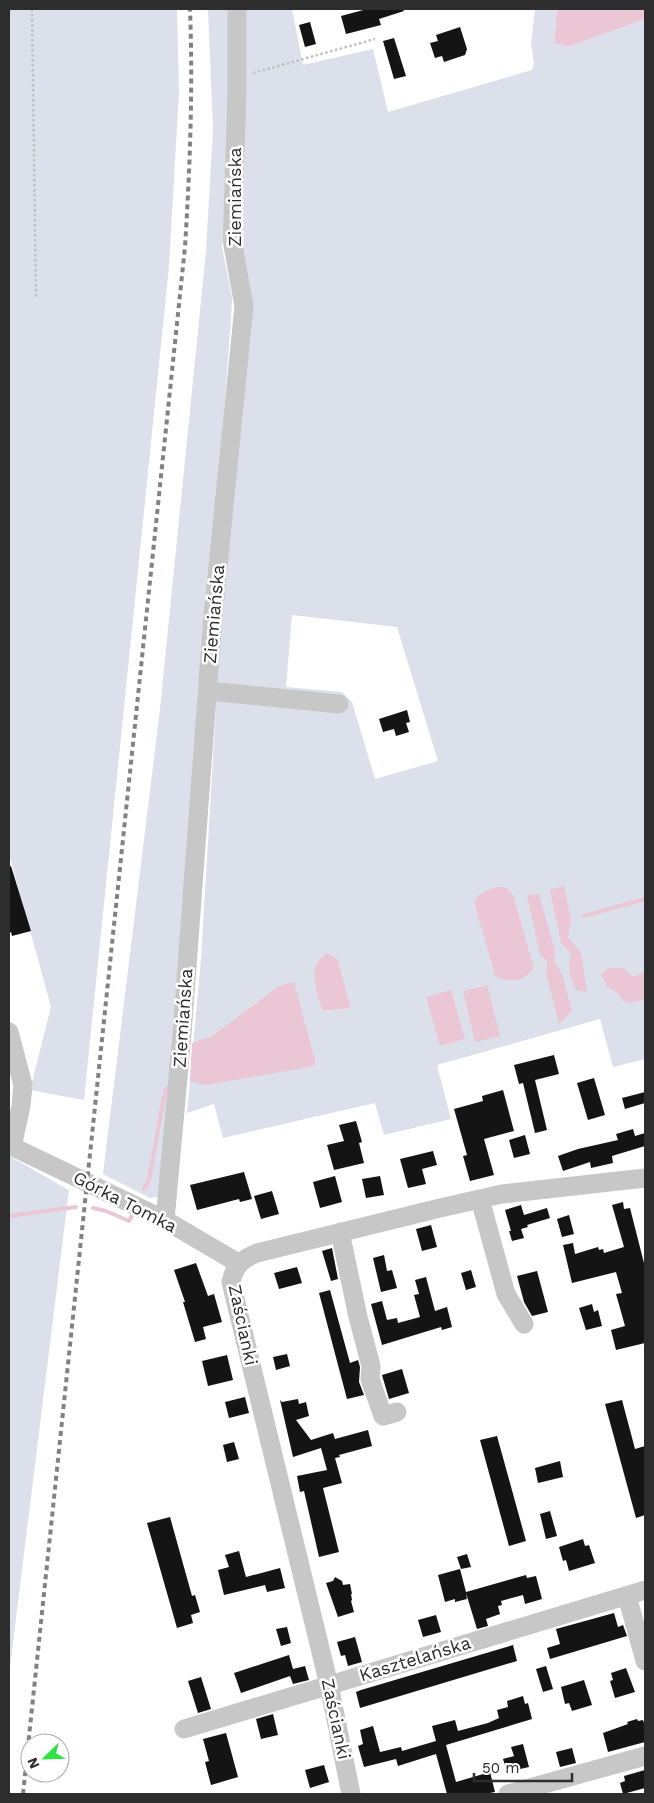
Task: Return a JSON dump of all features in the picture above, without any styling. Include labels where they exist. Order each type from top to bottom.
[{"type":"street","name":"Ziemiańska","points":[[165,1220],[182,1034],[213,616],[244,306],[232,240],[237,9]]},
{"type":"street","points":[[208,691],[339,704]]},
{"type":"street","points":[[9,1032],[23,1085],[21,1106],[10,1146]]},
{"type":"street","name":"Górka Tomka","points":[[10,1146],[165,1220],[238,1263]]},
{"type":"street","name":"Zaścianki","points":[[351,1794],[329,1685],[232,1282],[238,1263],[258,1253],[502,1194],[645,1178]]},
{"type":"street","points":[[480,1199],[506,1294],[524,1324]]},
{"type":"street","points":[[340,1232],[358,1317],[371,1366],[370,1379],[383,1416],[397,1412]]},
{"type":"street","name":"Kasztelańska","points":[[184,1729],[645,1590]]},
{"type":"street","points":[[627,1596],[645,1661]]},
{"type":"street","points":[[508,1794],[645,1756]]},
{"type":"path","points":[[32,9],[36,298]]},
{"type":"path","points":[[237,78],[375,39]]},
{"type":"shaded area","points":[[9,9],[177,9],[179,92],[169,266],[84,1100],[30,1090],[51,1007],[9,854]]},
{"type":"shaded area","points":[[208,9],[230,9],[231,25],[222,247],[232,297],[231,320],[180,980],[159,1197],[150,1198],[103,1174],[160,709],[206,251],[213,129]]},
{"type":"shaded area","points":[[244,9],[292,9],[303,65],[373,49],[388,112],[532,70],[534,63],[531,43],[535,9],[557,9],[554,43],[568,47],[645,19],[645,1059],[613,1067],[600,1019],[437,1065],[451,1119],[384,1135],[375,1103],[223,1138],[214,1104],[187,1113],[201,959],[241,237]],"holes":[[[292,615],[397,627],[438,761],[375,779],[352,702],[342,692],[286,687]],[[318,960],[338,960],[351,1008],[322,1011],[315,979]]]},
{"type":"shaded area","points":[[557,9],[645,9],[645,19],[568,47],[554,43]]},
{"type":"shaded area","points":[[564,886],[571,919],[568,937],[581,953],[587,992],[576,990],[570,972],[571,953],[561,943],[550,890]]},
{"type":"shaded area","points":[[506,887],[513,895],[534,968],[521,979],[511,981],[495,976],[474,902],[487,890]]},
{"type":"shaded area","points":[[539,894],[555,951],[554,960],[563,977],[572,1011],[559,1024],[546,974],[547,961],[540,955],[527,895]]},
{"type":"shaded area","points":[[327,953],[338,960],[351,1008],[322,1011],[314,972],[318,961]]},
{"type":"shaded area","points":[[608,968],[623,968],[633,977],[645,972],[645,1000],[628,1003],[622,1000],[617,992],[607,987],[601,974]]},
{"type":"shaded area","points":[[294,982],[316,1064],[310,1067],[204,1085],[190,1081],[192,1043],[212,1036],[279,986]]},
{"type":"shaded area","points":[[487,985],[500,1036],[475,1042],[463,991]]},
{"type":"shaded area","points":[[451,990],[465,1039],[440,1046],[426,997]]},
{"type":"shaded area","points":[[9,1156],[69,1190],[9,1675]]},
{"type":"building","points":[[367,9],[403,9],[404,11],[379,19],[381,25],[346,34],[341,16]]},
{"type":"building","points":[[310,22],[316,44],[305,47],[299,25]]},
{"type":"building","points":[[460,27],[467,49],[465,55],[444,62],[442,56],[435,58],[430,43],[438,41],[436,35]]},
{"type":"building","points":[[394,38],[406,76],[394,79],[383,41]]},
{"type":"building","points":[[407,710],[410,722],[406,723],[409,732],[396,736],[394,729],[383,732],[379,719]]},
{"type":"building","points":[[11,866],[31,931],[12,936],[11,932],[9,933],[9,867]]},
{"type":"building","points":[[554,1055],[559,1074],[535,1080],[547,1130],[535,1133],[523,1083],[519,1084],[514,1065]]},
{"type":"building","points":[[594,1078],[605,1115],[588,1120],[577,1083]]},
{"type":"building","points":[[503,1090],[514,1131],[484,1139],[494,1175],[470,1181],[463,1156],[467,1155],[454,1109],[483,1101],[482,1096]]},
{"type":"building","points":[[645,1092],[645,1103],[625,1109],[622,1098]]},
{"type":"building","points":[[356,1121],[362,1142],[359,1143],[364,1163],[334,1170],[327,1145],[344,1141],[339,1125]]},
{"type":"building","points":[[633,1129],[635,1136],[645,1133],[645,1146],[612,1156],[613,1163],[591,1168],[590,1162],[563,1171],[558,1156],[578,1149],[618,1140],[616,1134]]},
{"type":"building","points":[[525,1135],[530,1154],[514,1158],[509,1140]]},
{"type":"building","points":[[433,1151],[437,1165],[422,1169],[426,1184],[408,1188],[400,1159]]},
{"type":"building","points":[[244,1172],[252,1199],[240,1202],[239,1199],[197,1210],[190,1185]]},
{"type":"building","points":[[335,1176],[342,1202],[320,1208],[313,1182]]},
{"type":"building","points":[[380,1176],[384,1195],[366,1198],[362,1179]]},
{"type":"building","points":[[272,1191],[279,1214],[261,1219],[254,1196]]},
{"type":"building","points":[[623,1202],[624,1209],[630,1208],[645,1267],[645,1343],[616,1350],[611,1330],[625,1326],[616,1294],[622,1293],[616,1272],[572,1283],[563,1245],[573,1243],[575,1254],[598,1247],[599,1250],[603,1249],[604,1253],[624,1247],[612,1205]]},
{"type":"building","points":[[521,1205],[524,1215],[547,1208],[550,1218],[527,1225],[528,1227],[521,1229],[524,1238],[512,1241],[505,1210]]},
{"type":"building","points":[[569,1215],[574,1234],[562,1237],[557,1219]]},
{"type":"building","points":[[431,1225],[437,1247],[422,1251],[416,1229]]},
{"type":"building","points":[[332,1248],[338,1279],[331,1281],[322,1251]]},
{"type":"building","points":[[384,1255],[387,1271],[392,1270],[397,1288],[381,1292],[373,1258]]},
{"type":"building","points":[[196,1263],[208,1296],[214,1294],[222,1322],[203,1327],[206,1339],[195,1342],[183,1302],[185,1302],[174,1270]]},
{"type":"building","points":[[297,1267],[302,1283],[279,1289],[274,1273]]},
{"type":"building","points":[[471,1270],[476,1287],[466,1290],[461,1273]]},
{"type":"building","points":[[537,1271],[548,1312],[532,1316],[524,1302],[517,1276]]},
{"type":"building","points":[[426,1277],[435,1311],[447,1307],[452,1327],[442,1330],[441,1327],[382,1345],[371,1304],[382,1301],[387,1320],[397,1318],[398,1323],[420,1317],[414,1295],[419,1294],[415,1280]]},
{"type":"building","points":[[330,1290],[350,1363],[358,1360],[360,1367],[359,1382],[364,1395],[347,1399],[319,1293]]},
{"type":"building","points":[[592,1304],[594,1312],[598,1310],[602,1326],[586,1330],[579,1308]]},
{"type":"building","points":[[287,1354],[290,1366],[276,1370],[273,1357]]},
{"type":"building","points":[[227,1355],[233,1380],[208,1386],[202,1361]]},
{"type":"building","points":[[402,1369],[409,1393],[389,1399],[382,1375]]},
{"type":"building","points":[[245,1397],[249,1413],[229,1418],[225,1402]]},
{"type":"building","points":[[298,1399],[299,1404],[306,1402],[309,1416],[296,1420],[311,1440],[333,1433],[335,1439],[368,1430],[372,1446],[339,1455],[340,1457],[335,1458],[342,1483],[323,1488],[339,1552],[319,1557],[304,1491],[300,1492],[297,1476],[327,1470],[321,1448],[293,1457],[280,1400],[282,1402]]},
{"type":"building","points":[[622,1400],[635,1449],[645,1446],[645,1515],[636,1518],[605,1404]]},
{"type":"building","points":[[497,1436],[526,1541],[509,1546],[480,1440]]},
{"type":"building","points":[[234,1442],[239,1459],[227,1462],[223,1445]]},
{"type":"building","points":[[560,1461],[563,1477],[538,1483],[535,1468]]},
{"type":"building","points":[[550,1511],[557,1536],[546,1539],[540,1514]]},
{"type":"building","points":[[170,1517],[192,1596],[195,1595],[200,1612],[191,1615],[193,1623],[177,1628],[147,1523]]},
{"type":"building","points":[[583,1539],[585,1546],[589,1545],[595,1563],[569,1571],[566,1560],[563,1561],[559,1547]]},
{"type":"building","points":[[239,1551],[246,1577],[280,1568],[285,1588],[267,1592],[265,1585],[224,1595],[218,1570],[229,1567],[225,1555]]},
{"type":"building","points":[[467,1554],[471,1567],[461,1569],[457,1557]]},
{"type":"building","points":[[460,1569],[466,1592],[526,1575],[527,1578],[536,1576],[542,1599],[525,1604],[523,1595],[501,1601],[502,1605],[498,1606],[500,1614],[486,1619],[488,1626],[477,1629],[466,1593],[467,1599],[455,1602],[455,1599],[445,1602],[438,1575]]},
{"type":"building","points":[[335,1577],[342,1581],[343,1585],[350,1584],[354,1612],[338,1617],[326,1583],[333,1581]]},
{"type":"building","points":[[614,1613],[618,1627],[623,1625],[627,1636],[550,1659],[547,1648],[560,1644],[556,1629]]},
{"type":"building","points":[[436,1615],[441,1632],[423,1637],[418,1620]]},
{"type":"building","points":[[287,1627],[291,1643],[281,1646],[276,1629]]},
{"type":"building","points":[[355,1637],[362,1662],[348,1666],[345,1655],[341,1656],[337,1642]]},
{"type":"building","points":[[513,1645],[517,1661],[360,1708],[356,1692]]},
{"type":"building","points":[[289,1655],[293,1669],[305,1666],[309,1680],[293,1684],[290,1676],[241,1693],[234,1673]]},
{"type":"building","points":[[546,1666],[553,1689],[543,1692],[536,1669]]},
{"type":"building","points":[[626,1668],[635,1692],[615,1698],[610,1681],[613,1680],[611,1673]]},
{"type":"building","points":[[201,1677],[211,1709],[198,1713],[188,1681]]},
{"type":"building","points":[[584,1680],[592,1705],[572,1711],[569,1703],[565,1704],[561,1687]]},
{"type":"building","points":[[523,1696],[525,1704],[528,1703],[532,1719],[446,1745],[456,1782],[490,1772],[495,1792],[485,1794],[447,1794],[436,1754],[398,1766],[396,1759],[364,1767],[358,1746],[363,1744],[360,1730],[373,1726],[380,1752],[401,1747],[402,1751],[436,1741],[432,1726],[455,1720],[458,1731],[488,1723],[499,1718],[497,1710],[508,1707],[507,1701]]},
{"type":"building","points":[[273,1714],[278,1735],[261,1739],[256,1719]]},
{"type":"building","points":[[637,1719],[638,1721],[643,1720],[645,1742],[608,1752],[603,1733]]},
{"type":"building","points":[[226,1733],[238,1777],[211,1785],[205,1762],[209,1761],[203,1739]]},
{"type":"building","points":[[523,1744],[529,1767],[507,1772],[503,1759],[514,1756],[511,1747]]},
{"type":"building","points":[[572,1748],[576,1763],[560,1767],[556,1752]]},
{"type":"building","points":[[324,1765],[329,1782],[310,1788],[305,1770]]},
{"type":"building","points":[[645,1770],[645,1788],[623,1794],[620,1783],[625,1781],[624,1776]]},
{"type":"waterway","points":[[584,916],[645,899]]},
{"type":"waterway","points":[[144,1189],[149,1180],[165,1091],[170,1086]]},
{"type":"waterway","points":[[9,1216],[76,1207]]},
{"type":"waterway","points":[[93,1208],[106,1211],[129,1221],[132,1216]]},
{"type":"railway","points":[[23,1794],[185,247],[190,128],[190,9]]}]
